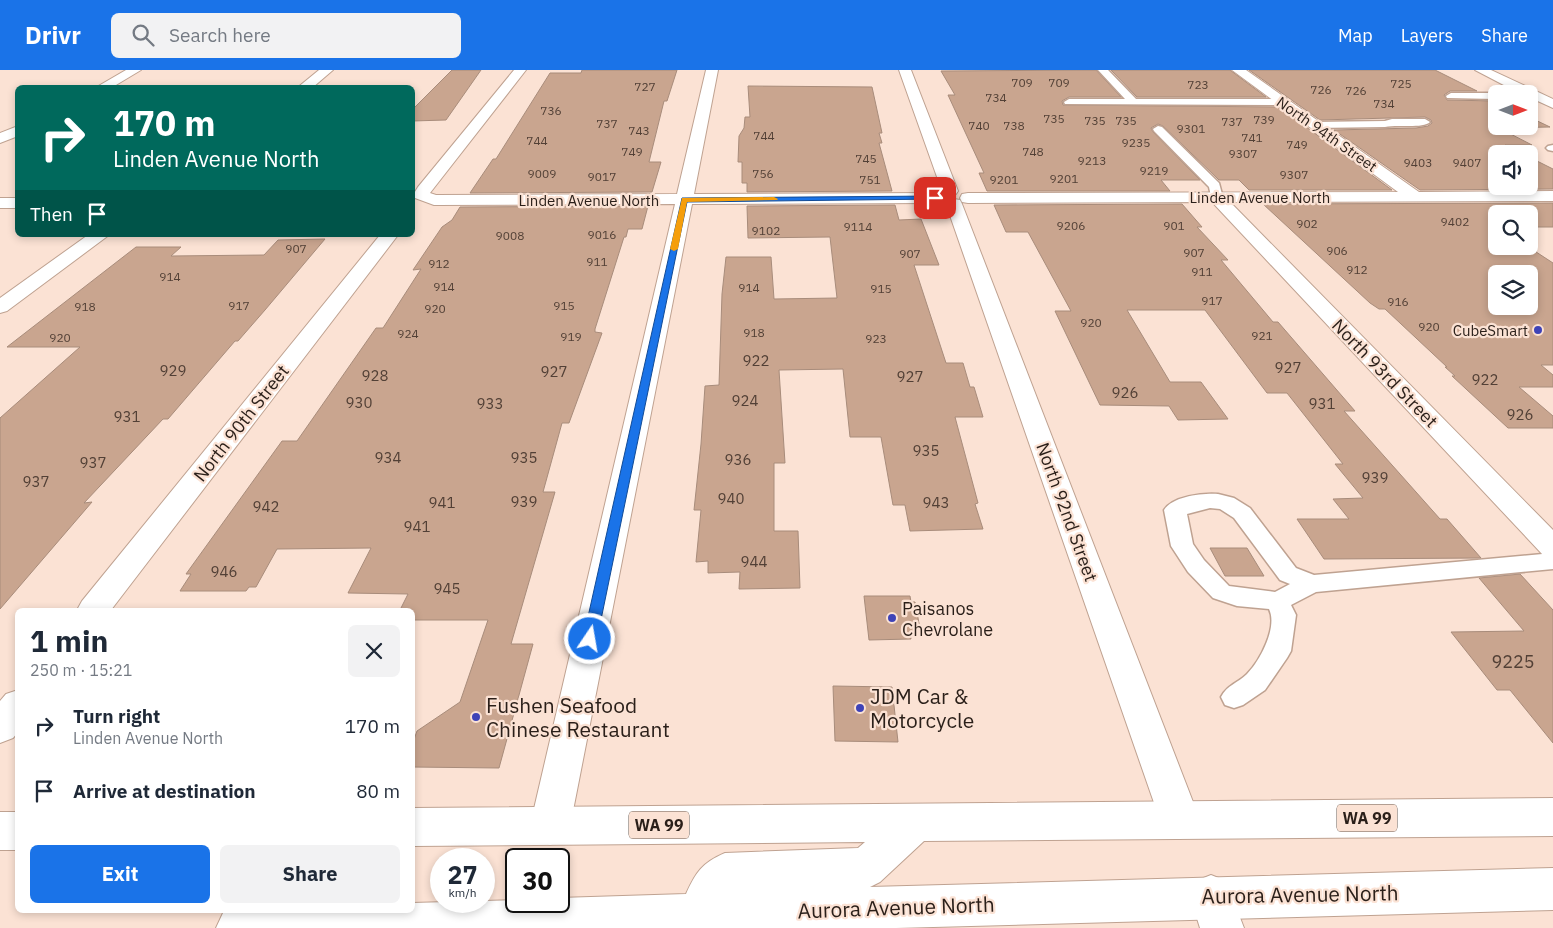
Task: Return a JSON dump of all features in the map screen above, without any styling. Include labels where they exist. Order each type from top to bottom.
[{"type":"main road","points":[[106,85],[135,70]]},
{"type":"main road","points":[[307,85],[327,70]]},
{"type":"main road","name":"Linden Avenue North","points":[[520,70],[424,190],[421,196],[423,198],[434,200],[684,200],[1553,196]]},
{"type":"main road","points":[[550,826],[712,70]]},
{"type":"main road","name":"North 92nd Street","points":[[905,70],[1180,820]]},
{"type":"main road","name":"North 94th Street","points":[[1238,70],[1416,197]]},
{"type":"main road","points":[[1481,70],[1510,85]]},
{"type":"main road","points":[[1538,98],[1553,104]]},
{"type":"main road","points":[[0,138],[15,131]]},
{"type":"main road","name":"North 93rd Street","points":[[1217,198],[1553,548]]},
{"type":"main road","points":[[0,203],[15,203]]},
{"type":"main road","points":[[0,307],[97,237]]},
{"type":"main road","name":"North 90th Street","points":[[95,608],[387,237]]},
{"type":"main road","points":[[0,727],[15,709]]},
{"type":"main road","name":"WA 99","points":[[415,827],[1553,817]]},
{"type":"main road","points":[[698,915],[711,887],[726,874],[866,868],[915,823]]},
{"type":"main road","points":[[0,831],[15,831]]},
{"type":"main road","name":"Aurora Avenue North","points":[[238,928],[535,924],[698,915],[871,918],[1216,912],[1550,893]]},
{"type":"lane","points":[[1103,70],[1133,102]]},
{"type":"lane","points":[[1451,96],[1488,96]]},
{"type":"lane","points":[[1069,102],[1282,102]]},
{"type":"lane","points":[[1314,125],[1425,122]]},
{"type":"lane","points":[[1158,129],[1215,186],[1217,198]]},
{"type":"lane","points":[[1312,584],[1288,574],[1234,505],[1224,501],[1207,501],[1186,505],[1175,510],[1182,546],[1196,566],[1221,592],[1237,597],[1277,601],[1312,584],[1553,561]]},
{"type":"lane","points":[[1234,696],[1256,682],[1278,651],[1284,616],[1277,601]]},
{"type":"building","points":[[452,70],[481,70],[446,120],[415,121],[415,107]]},
{"type":"building","points":[[582,70],[677,70],[667,101],[664,101],[649,162],[661,162],[652,192],[470,193],[493,159],[496,159],[550,73],[581,73]]},
{"type":"building","points":[[1096,70],[1121,97],[1069,97],[1062,101],[1063,105],[1279,107],[1392,190],[1249,190],[1239,180],[1219,180],[1163,126],[1158,124],[1151,128],[1153,132],[1200,180],[1161,180],[1170,191],[987,191],[979,173],[984,173],[948,95],[955,95],[941,71]]},
{"type":"building","points":[[1111,70],[1230,70],[1266,97],[1137,97]]},
{"type":"building","points":[[1249,70],[1435,70],[1477,91],[1450,91],[1444,95],[1447,100],[1488,101],[1488,135],[1513,135],[1532,145],[1488,145],[1488,189],[1420,190],[1334,130],[1416,128],[1428,126],[1432,123],[1431,120],[1425,117],[1320,120]]},
{"type":"building","points":[[748,86],[872,87],[882,133],[879,133],[882,143],[879,143],[892,191],[747,192],[747,183],[742,183],[742,162],[738,162],[739,136],[744,128],[745,117],[750,117]]},
{"type":"building","points":[[1538,121],[1550,127],[1538,127]]},
{"type":"building","points":[[1538,162],[1553,169],[1553,189],[1538,189]]},
{"type":"building","points":[[1553,203],[1553,227],[1538,227],[1538,205],[1488,205],[1488,255],[1538,255],[1538,253],[1553,263],[1553,365],[1541,365],[1553,375],[1553,387],[1519,387],[1553,416],[1553,428],[1508,428],[1452,376],[1455,376],[1385,309],[1379,309],[1370,303],[1263,204]]},
{"type":"building","points":[[1182,204],[1202,227],[1197,227],[1228,260],[1221,260],[1273,322],[1278,322],[1355,411],[1344,411],[1440,519],[1447,519],[1481,558],[1324,559],[1297,519],[1349,519],[1333,499],[1363,498],[1335,464],[1343,464],[1287,393],[1267,393],[1205,310],[1127,310],[1170,382],[1201,382],[1228,419],[1178,420],[1169,406],[1100,405],[1055,311],[1071,311],[1028,232],[1006,232],[994,205]]},
{"type":"building","points":[[895,205],[899,220],[921,219],[939,265],[914,265],[946,363],[963,363],[970,387],[974,387],[983,417],[955,417],[978,503],[975,504],[983,529],[910,531],[905,505],[893,505],[881,437],[850,437],[843,369],[779,370],[785,463],[774,463],[774,531],[798,531],[800,588],[739,589],[740,572],[708,573],[708,561],[696,562],[701,510],[694,510],[705,386],[719,385],[722,294],[726,257],[771,257],[774,299],[837,298],[830,237],[748,238],[747,206]]},
{"type":"building","points":[[648,206],[642,229],[628,229],[626,237],[624,237],[595,329],[595,332],[602,333],[569,423],[562,423],[543,492],[555,492],[511,644],[533,644],[499,768],[415,767],[415,737],[417,731],[460,702],[488,620],[415,620],[415,608],[401,608],[408,594],[348,593],[371,548],[277,549],[256,587],[249,587],[246,591],[180,591],[191,574],[186,574],[282,441],[297,441],[376,328],[383,328],[421,269],[413,270],[442,227],[452,220],[460,207]]},
{"type":"building","points":[[325,239],[168,419],[163,419],[84,503],[92,502],[0,609],[0,418],[80,347],[7,347],[136,247],[181,247],[171,256],[264,255],[278,240]]},
{"type":"building","points":[[1210,548],[1247,548],[1264,576],[1225,576]]},
{"type":"building","points":[[1520,574],[1553,610],[1553,743],[1510,690],[1497,690],[1451,632],[1524,631],[1479,578]]},
{"type":"building","name":"Paisanos Chevrolane","points":[[864,596],[910,596],[911,602],[915,602],[921,634],[910,634],[911,639],[869,640]]},
{"type":"building","points":[[833,686],[892,687],[898,742],[835,741]]},
{"type":"slow traffic","points":[[674,249],[684,200],[774,199]]},
{"type":"place","name":"CubeSmart","points":[[1538,330]]},
{"type":"place","name":"Paisanos Chevrolane","points":[[892,618]]},
{"type":"place","name":"JDM Car & Motorcycle","points":[[860,708]]},
{"type":"place","name":"Fushen Seafood Chinese Restaurant","points":[[476,717]]},
{"type":"route","points":[[590,639],[684,200],[935,198]]}]
